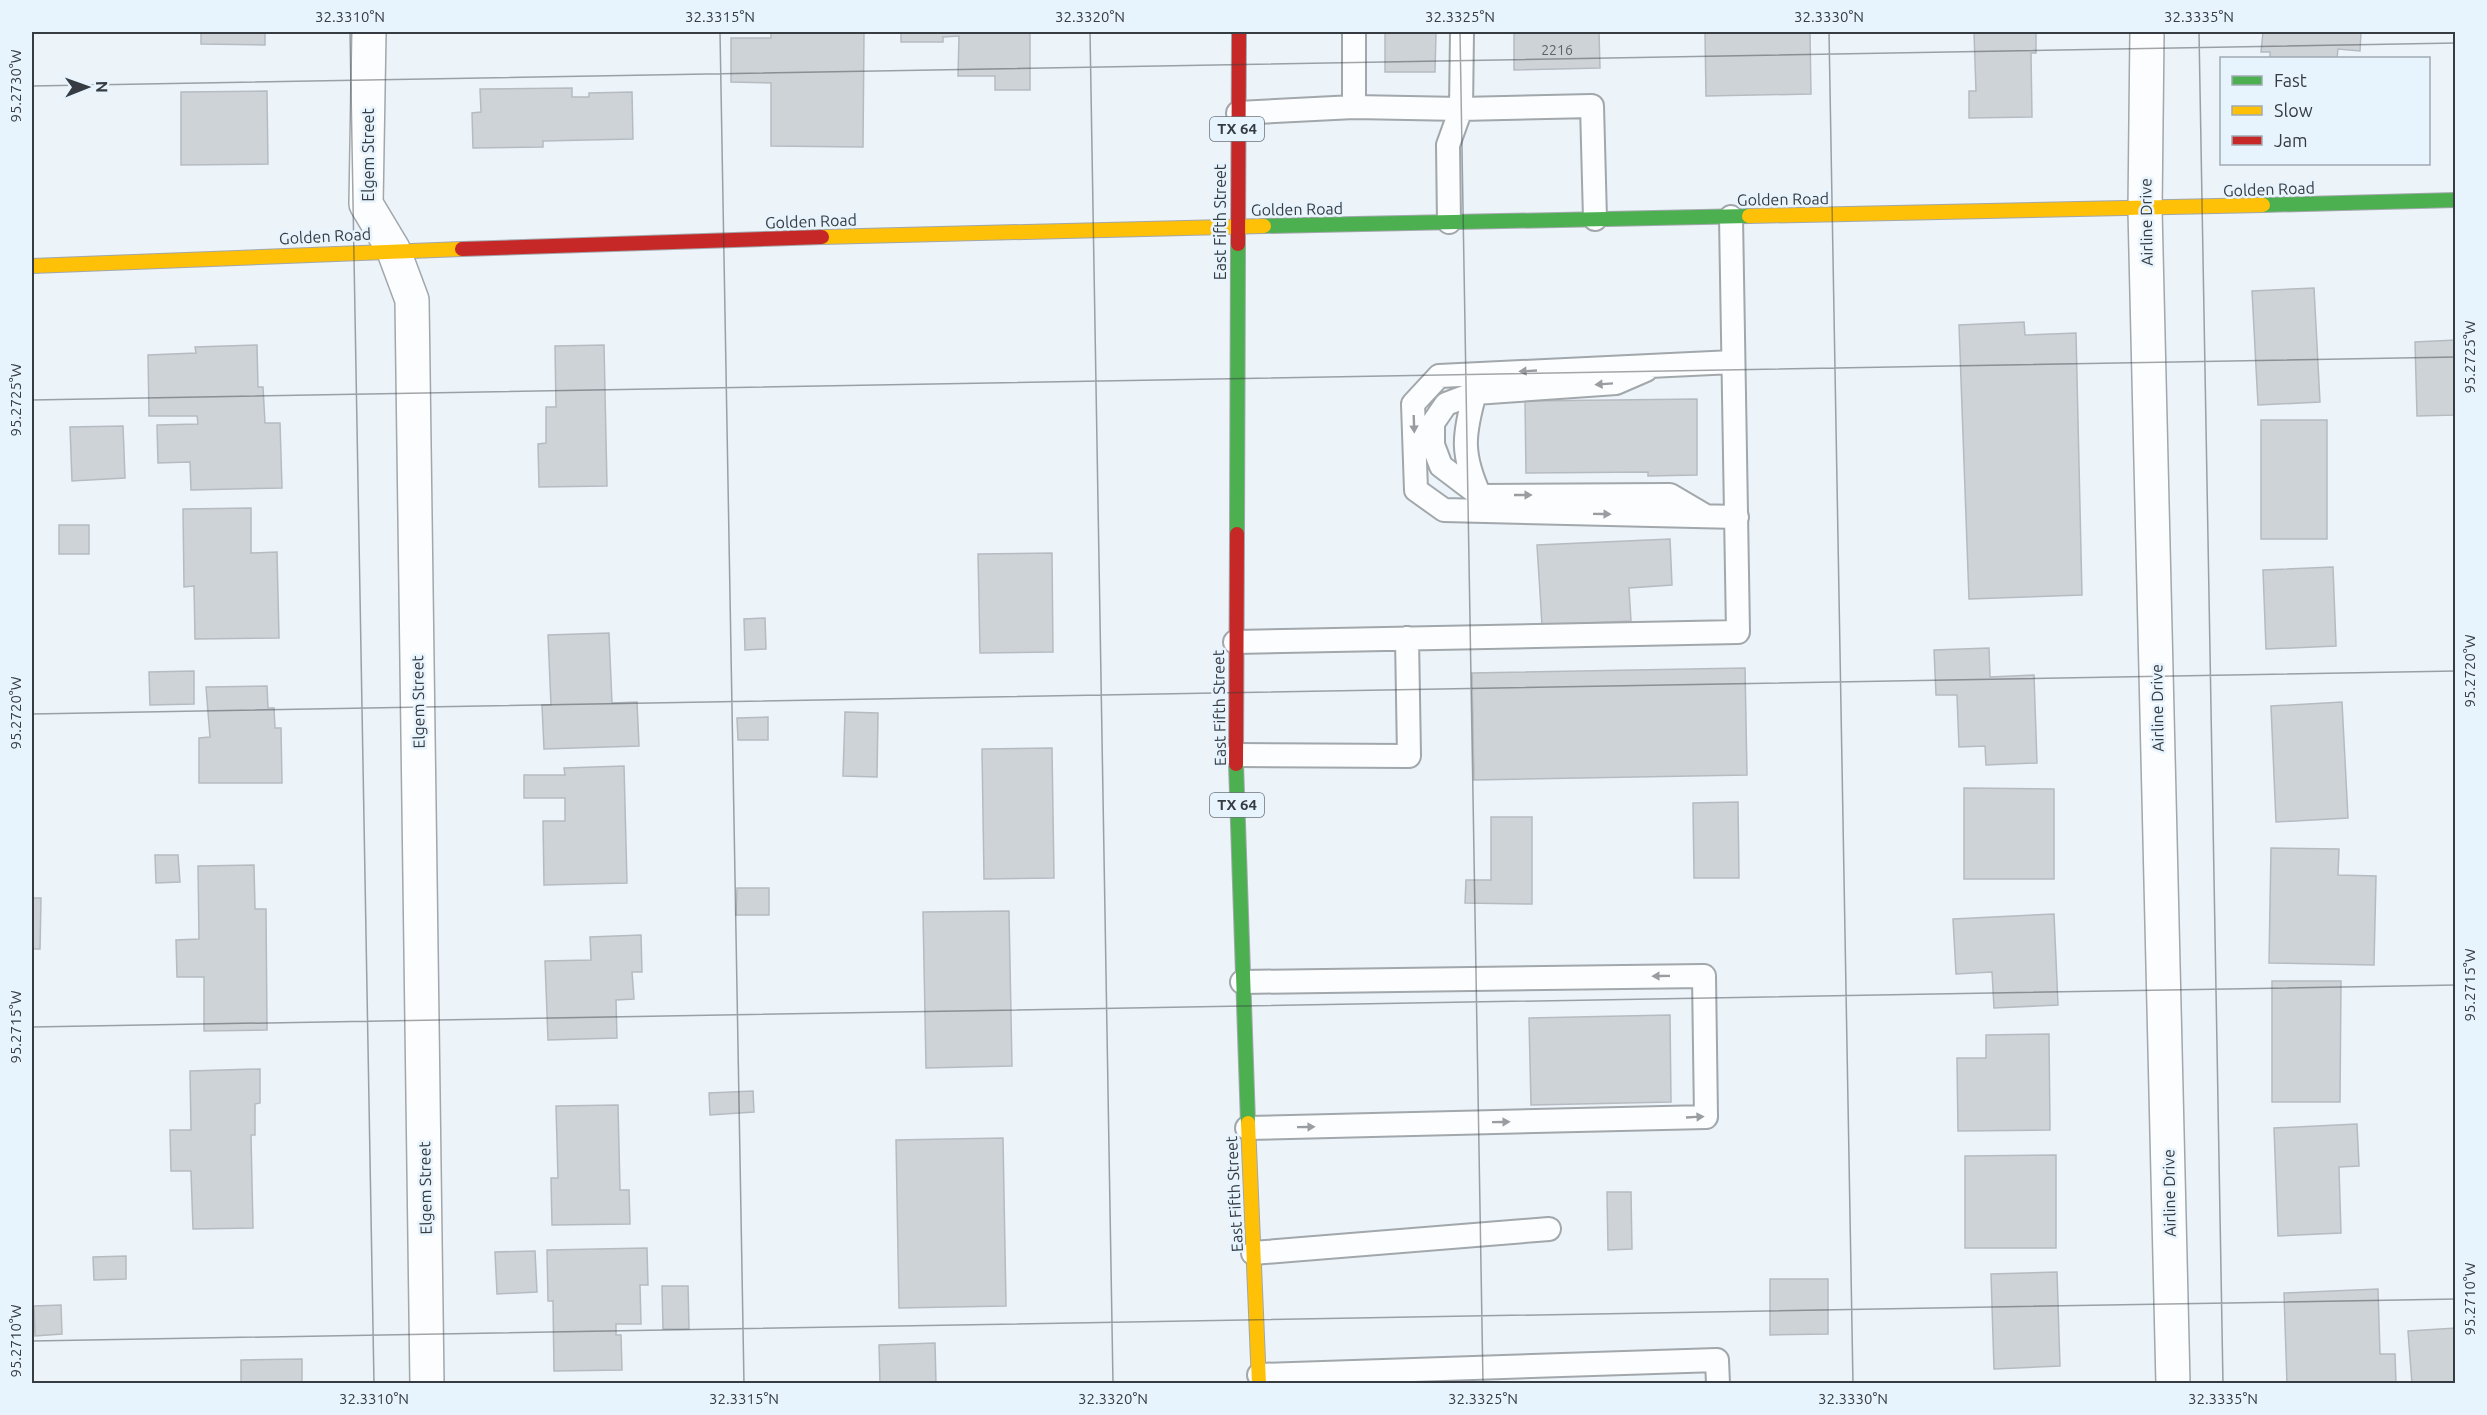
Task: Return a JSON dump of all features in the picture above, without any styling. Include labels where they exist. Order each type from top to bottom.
[{"type":"street","name":"Elgem Street","points":[[369,32],[366,204],[393,249],[412,300],[427,1383]]},
{"type":"street","name":"East Fifth Street","points":[[1239,32],[1236,227],[1236,755],[1247,1128],[1259,1379]]},
{"type":"street","name":"Airline Drive","points":[[2147,32],[2145,210],[2174,1383]]},
{"type":"street","name":"Golden Road","points":[[32,266],[393,249],[1449,222],[2145,210],[2456,200]]},
{"type":"lane","points":[[1354,32],[1354,106]]},
{"type":"lane","points":[[1449,222],[1448,145],[1461,109],[1462,32]]},
{"type":"lane","points":[[1238,113],[1354,106],[1461,109],[1593,106],[1595,219]]},
{"type":"lane","points":[[1235,642],[1738,632],[1731,217]]},
{"type":"lane","points":[[1733,362],[1439,376],[1413,404],[1416,490],[1444,510],[1737,517]]},
{"type":"lane","points":[[1658,364],[1616,383],[1476,393],[1446,404],[1433,423],[1433,445],[1441,466],[1479,495],[1670,495],[1706,516]]},
{"type":"lane","points":[[1476,393],[1465,428],[1466,467],[1479,495]]},
{"type":"lane","points":[[1236,755],[1409,756],[1407,638]]},
{"type":"lane","points":[[1242,982],[1704,976],[1706,1118],[1247,1128]]},
{"type":"lane","points":[[1253,1253],[1549,1229]]},
{"type":"lane","points":[[1259,1379],[1604,1374],[1717,1360],[1718,1383]]},
{"type":"building","points":[[201,32],[265,32],[265,45],[201,44]]},
{"type":"building","points":[[771,32],[864,32],[863,147],[771,146],[771,83],[731,82],[731,38],[771,38]]},
{"type":"building","points":[[901,32],[1030,32],[1030,90],[995,90],[995,76],[958,76],[959,36],[943,37],[943,42],[901,42]]},
{"type":"building","points":[[1385,32],[1436,32],[1435,72],[1385,72]]},
{"type":"building","points":[[1514,32],[1599,32],[1600,68],[1514,70]]},
{"type":"building","points":[[1705,32],[1810,32],[1811,94],[1706,96]]},
{"type":"building","points":[[1974,32],[2036,32],[2036,53],[2031,53],[2032,117],[1969,118],[1969,91],[1976,91]]},
{"type":"building","points":[[2263,32],[2361,32],[2360,51],[2338,49],[2337,57],[2270,57],[2270,52],[2261,52]]},
{"type":"building","points":[[572,88],[572,97],[589,97],[589,93],[632,92],[633,139],[543,141],[543,147],[473,148],[472,113],[481,112],[480,89]]},
{"type":"building","points":[[267,91],[268,164],[181,165],[181,92]]},
{"type":"building","points":[[2314,288],[2320,402],[2258,405],[2252,291]]},
{"type":"building","points":[[2024,322],[2025,335],[2076,333],[2082,595],[1969,599],[1959,325]]},
{"type":"building","points":[[2456,340],[2456,415],[2417,416],[2415,342]]},
{"type":"building","points":[[257,345],[258,387],[263,387],[265,423],[280,423],[282,488],[191,490],[190,462],[158,463],[157,425],[198,424],[197,416],[149,416],[148,355],[196,353],[195,347]]},
{"type":"building","points":[[604,345],[607,486],[539,487],[538,444],[546,443],[546,407],[556,407],[555,346]]},
{"type":"building","points":[[1697,399],[1697,475],[1648,476],[1648,472],[1526,473],[1525,401]]},
{"type":"building","points":[[2261,420],[2327,420],[2327,539],[2261,539]]},
{"type":"building","points":[[123,426],[125,478],[72,481],[70,427]]},
{"type":"building","points":[[251,508],[251,553],[277,552],[279,638],[195,639],[194,586],[184,587],[183,509]]},
{"type":"building","points":[[59,525],[89,525],[89,554],[59,554]]},
{"type":"building","points":[[1670,539],[1672,585],[1629,588],[1631,621],[1542,625],[1537,545]]},
{"type":"building","points":[[1052,553],[1053,652],[980,653],[978,554]]},
{"type":"building","points":[[2333,567],[2336,646],[2266,649],[2263,570]]},
{"type":"building","points":[[765,618],[766,649],[745,650],[744,619]]},
{"type":"building","points":[[609,633],[612,703],[637,702],[639,746],[544,749],[542,705],[551,705],[548,635]]},
{"type":"building","points":[[1989,648],[1990,677],[2034,675],[2037,763],[1986,765],[1985,746],[1959,747],[1957,695],[1936,695],[1934,650]]},
{"type":"building","points":[[1745,668],[1747,775],[1474,780],[1472,673]]},
{"type":"building","points":[[194,671],[194,704],[150,705],[149,672]]},
{"type":"building","points":[[267,686],[268,708],[274,708],[275,728],[281,728],[282,783],[199,783],[199,738],[210,737],[206,687]]},
{"type":"building","points":[[2342,702],[2348,818],[2276,822],[2271,706]]},
{"type":"building","points":[[845,712],[878,713],[877,777],[843,776]]},
{"type":"building","points":[[768,717],[768,740],[738,740],[737,718]]},
{"type":"building","points":[[1052,748],[1054,878],[984,879],[982,749]]},
{"type":"building","points":[[624,766],[627,883],[544,885],[543,821],[565,821],[565,798],[524,798],[524,775],[565,775],[564,768]]},
{"type":"building","points":[[1964,788],[2054,789],[2054,879],[1964,879]]},
{"type":"building","points":[[1738,802],[1739,878],[1694,878],[1693,803]]},
{"type":"building","points":[[1491,817],[1532,817],[1532,904],[1465,903],[1466,880],[1491,880]]},
{"type":"building","points":[[2271,848],[2339,849],[2338,875],[2376,876],[2374,965],[2269,963]]},
{"type":"building","points":[[155,855],[178,855],[180,882],[156,883]]},
{"type":"building","points":[[254,865],[255,909],[266,909],[267,1030],[204,1031],[204,977],[177,977],[176,940],[199,939],[198,866]]},
{"type":"building","points":[[737,888],[769,888],[769,915],[736,915]]},
{"type":"building","points":[[32,898],[41,898],[40,949],[32,949]]},
{"type":"building","points":[[1009,911],[1012,1066],[926,1068],[923,912]]},
{"type":"building","points":[[2054,914],[2058,1005],[1994,1008],[1992,972],[1956,974],[1953,919]]},
{"type":"building","points":[[641,935],[642,972],[632,972],[634,999],[616,1000],[617,1038],[548,1040],[545,961],[591,960],[590,937]]},
{"type":"building","points":[[2272,981],[2341,981],[2340,1102],[2272,1102]]},
{"type":"building","points":[[1670,1015],[1671,1102],[1531,1105],[1529,1018]]},
{"type":"building","points":[[2049,1034],[2050,1130],[1958,1131],[1957,1058],[1986,1058],[1986,1035]]},
{"type":"building","points":[[260,1069],[260,1103],[255,1104],[255,1135],[251,1135],[253,1228],[193,1229],[191,1171],[171,1171],[170,1130],[191,1130],[190,1071]]},
{"type":"building","points":[[753,1091],[754,1112],[710,1115],[709,1093]]},
{"type":"building","points":[[618,1105],[620,1190],[629,1190],[630,1224],[552,1225],[551,1178],[558,1178],[556,1106]]},
{"type":"building","points":[[2357,1124],[2359,1166],[2339,1167],[2341,1233],[2278,1236],[2274,1128]]},
{"type":"building","points":[[1003,1138],[1006,1306],[899,1308],[896,1140]]},
{"type":"building","points":[[2056,1155],[2056,1248],[1965,1248],[1965,1156]]},
{"type":"building","points":[[1607,1192],[1631,1192],[1632,1249],[1608,1250]]},
{"type":"building","points":[[647,1248],[648,1285],[640,1285],[641,1324],[616,1324],[616,1335],[621,1335],[622,1370],[554,1371],[553,1301],[548,1301],[547,1250]]},
{"type":"building","points":[[535,1251],[537,1292],[497,1294],[495,1252]]},
{"type":"building","points":[[126,1256],[126,1279],[94,1280],[93,1257]]},
{"type":"building","points":[[2057,1272],[2060,1366],[1994,1369],[1991,1274]]},
{"type":"building","points":[[1770,1279],[1828,1279],[1828,1334],[1770,1335]]},
{"type":"building","points":[[662,1286],[688,1286],[689,1329],[663,1329]]},
{"type":"building","points":[[2378,1289],[2380,1354],[2395,1354],[2396,1384],[2287,1384],[2284,1293]]},
{"type":"building","points":[[61,1305],[62,1334],[35,1336],[34,1306]]},
{"type":"building","points":[[2456,1328],[2456,1382],[2412,1384],[2408,1331]]},
{"type":"building","points":[[935,1343],[936,1384],[880,1384],[879,1345]]},
{"type":"building","points":[[302,1359],[302,1384],[241,1384],[241,1360]]},
{"type":"traffic: fast","points":[[2263,205],[2456,200]]},
{"type":"traffic: fast","points":[[1264,226],[1749,216]]},
{"type":"traffic: fast","points":[[1237,534],[1238,244]]},
{"type":"traffic: fast","points":[[1236,764],[1248,1123]]},
{"type":"traffic: slow","points":[[1749,216],[2263,205]]},
{"type":"traffic: slow","points":[[822,237],[1264,226]]},
{"type":"traffic: slow","points":[[32,266],[462,249]]},
{"type":"traffic: slow","points":[[1248,1123],[1259,1384]]},
{"type":"traffic: jam","points":[[1238,244],[1239,32]]},
{"type":"traffic: jam","points":[[462,249],[822,237]]},
{"type":"traffic: jam","points":[[1236,764],[1237,534]]}]
